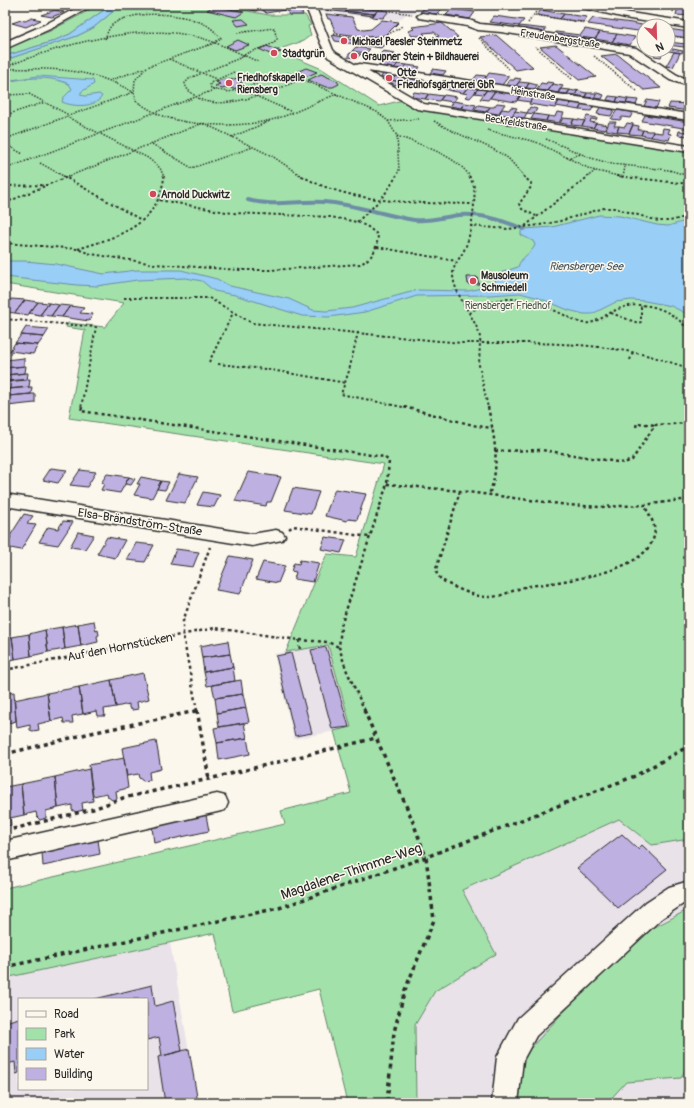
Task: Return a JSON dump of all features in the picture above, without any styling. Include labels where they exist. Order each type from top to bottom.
[{"type":"street","points":[[5,46],[47,27],[89,5]]},
{"type":"street","name":"Beckfeldstraße","points":[[310,5],[328,50],[332,55],[421,107],[689,149]]},
{"type":"street","points":[[582,5],[623,15],[689,25]]},
{"type":"street","name":"Freudenbergstraße","points":[[422,16],[469,23],[478,27],[541,35],[632,50],[640,54],[673,78],[689,83]]},
{"type":"street","name":"Heinstraße","points":[[353,66],[689,117]]},
{"type":"street","name":"Elsa-Brändström-Straße","points":[[5,500],[252,540],[276,536]]},
{"type":"street","points":[[5,851],[217,803]]},
{"type":"street","points":[[505,1103],[510,1057],[527,1027],[654,910],[677,895],[689,892]]},
{"type":"path","points":[[220,5],[239,9],[245,5]]},
{"type":"path","points":[[349,5],[422,16]]},
{"type":"path","points":[[527,25],[534,15],[533,14],[538,9],[549,5]]},
{"type":"path","points":[[105,39],[107,32],[113,24],[120,20],[130,17],[151,15],[194,19],[207,24],[217,31],[220,38],[214,43],[111,80]]},
{"type":"path","points":[[534,15],[586,22]]},
{"type":"path","points":[[322,32],[374,39],[391,35],[402,26]]},
{"type":"path","points":[[478,27],[477,35],[509,69]]},
{"type":"path","points":[[236,33],[274,28],[278,38],[272,44],[242,55]]},
{"type":"path","points":[[5,68],[39,54],[105,39],[151,32],[193,36],[259,62]]},
{"type":"path","points":[[541,35],[534,45],[572,79]]},
{"type":"path","points":[[676,37],[689,38]]},
{"type":"path","points":[[600,44],[593,55],[637,90]]},
{"type":"path","points":[[245,56],[201,72],[190,78],[185,83],[188,92],[195,97],[205,100],[223,102],[246,100],[302,79]]},
{"type":"path","points":[[169,58],[216,79]]},
{"type":"path","points":[[147,67],[135,80],[134,92],[136,101],[154,112],[185,121],[203,124],[227,124],[274,119]]},
{"type":"path","points":[[5,68],[63,70],[92,74],[111,80],[134,92]]},
{"type":"path","points":[[214,90],[210,84],[216,79],[234,72]]},
{"type":"path","points":[[286,72],[369,108],[388,121],[397,136],[399,170],[390,188],[381,200],[357,222]]},
{"type":"path","points":[[242,79],[246,77]]},
{"type":"path","points":[[5,169],[214,90],[229,92],[242,90],[259,83]]},
{"type":"path","points":[[242,90],[292,112]]},
{"type":"path","points":[[5,139],[134,92]]},
{"type":"path","points":[[5,95],[29,94],[67,114],[67,117],[149,159],[162,169],[165,176],[159,200],[144,221],[128,231],[77,249]]},
{"type":"path","points":[[232,137],[337,94]]},
{"type":"path","points":[[5,114],[6,115],[44,102]]},
{"type":"path","points":[[388,121],[425,119]]},
{"type":"path","points":[[438,120],[431,119],[448,129],[493,149],[508,158],[517,170],[531,183],[531,187],[519,204],[522,209],[536,216]]},
{"type":"path","points":[[5,203],[203,124],[253,147],[311,181],[330,188],[381,200],[473,204]]},
{"type":"path","points":[[485,129],[545,146],[583,167],[595,171],[623,177],[677,181],[689,184]]},
{"type":"path","points":[[397,136],[446,157],[465,170],[474,184],[472,214],[465,249],[456,261],[452,274],[458,290],[481,336],[478,353],[479,370],[492,428],[494,451],[495,479],[489,494]]},
{"type":"path","points":[[544,138],[606,163],[625,167],[662,169],[689,176]]},
{"type":"path","points":[[5,144],[23,154]]},
{"type":"path","points":[[151,144],[192,168],[253,147]]},
{"type":"path","points":[[567,158],[581,154]]},
{"type":"path","points":[[40,163],[144,221]]},
{"type":"path","points":[[623,177],[625,167]]},
{"type":"path","points":[[524,226],[595,171]]},
{"type":"path","points":[[5,186],[47,185]]},
{"type":"path","points":[[5,243],[77,249],[91,254],[155,264],[233,270],[271,270],[360,264],[368,260],[377,247],[378,235],[368,227],[357,222],[331,217],[232,213],[159,200]]},
{"type":"path","points":[[470,226],[508,229],[521,226],[540,225],[560,221],[604,208],[615,208],[658,221],[670,221],[689,216]]},
{"type":"path","points":[[377,247],[456,261]]},
{"type":"path","points":[[124,298],[209,298],[252,324],[358,332],[461,343],[565,343],[633,352],[689,368]]},
{"type":"path","points":[[469,313],[487,302],[500,299],[517,298],[530,300],[583,323],[592,323],[621,308],[641,306],[660,308],[671,312],[681,320],[689,331]]},
{"type":"path","points":[[611,313],[638,324],[641,322],[641,306]]},
{"type":"path","points":[[209,362],[233,313]]},
{"type":"path","points":[[5,319],[93,327]]},
{"type":"path","points":[[5,324],[9,319]]},
{"type":"path","points":[[358,332],[346,383],[341,394],[383,402],[477,426],[492,428]]},
{"type":"path","points":[[630,360],[633,352]]},
{"type":"path","points":[[218,364],[265,369],[346,383]]},
{"type":"path","points":[[636,427],[637,423],[655,425],[689,423]]},
{"type":"path","points":[[494,451],[542,450],[624,463],[632,460],[655,425]]},
{"type":"path","points":[[387,484],[489,494],[568,505],[600,507],[644,505],[689,499]]},
{"type":"path","points":[[460,491],[436,569],[437,576],[442,581],[484,597],[500,596],[526,586],[602,573],[623,566],[638,558],[649,547],[654,536],[653,523],[644,505]]},
{"type":"path","points":[[276,536],[293,526],[369,538]]},
{"type":"path","points":[[215,534],[183,622],[183,635],[215,628],[299,640],[328,642],[339,647]]},
{"type":"path","name":"Auf den Hornstücken","points":[[5,670],[183,635],[209,779]]},
{"type":"path","points":[[299,640],[300,652]]},
{"type":"path","points":[[5,754],[91,733],[196,711]]},
{"type":"path","points":[[5,831],[93,810],[124,798],[209,779],[376,738]]},
{"type":"path","name":"Magdalene-Thimme-Weg","points":[[5,966],[279,908],[426,857],[635,776],[689,746]]},
{"type":"path","points":[[387,1103],[394,1032],[405,990],[434,920],[426,857]]},
{"type":"shaded area","points":[[247,5],[423,5],[414,13],[408,13],[399,20],[321,12],[319,8],[264,12],[262,14],[240,10]]},
{"type":"shaded area","points":[[328,645],[351,728],[294,739],[274,654]]},
{"type":"shaded area","points":[[619,819],[652,845],[689,839],[689,1103],[416,1103],[415,1025],[435,991],[496,954],[462,890]]},
{"type":"shaded area","points":[[170,943],[198,1103],[5,1103],[5,978]]},
{"type":"green space","points":[[99,5],[111,5],[70,34],[51,42],[5,56],[5,49],[50,31]]},
{"type":"green space","name":"Riensberger Friedhof","points":[[121,5],[214,5],[269,15],[305,15],[311,25],[308,26],[311,35],[303,41],[277,50],[322,69],[379,106],[403,100],[416,109],[689,151],[689,839],[652,845],[619,819],[462,890],[496,954],[435,991],[415,1025],[416,1103],[347,1103],[319,989],[232,1011],[215,933],[5,978],[5,888],[285,824],[281,811],[351,793],[334,731],[351,727],[328,645],[286,652],[327,554],[356,557],[384,464],[69,418],[85,330],[66,327],[68,323],[105,327],[124,303],[5,284],[5,60],[77,36],[93,28]]},
{"type":"green space","points":[[689,909],[689,1062],[681,1078],[626,1082],[607,1103],[512,1103],[517,1063],[578,996],[653,928]]},
{"type":"water","points":[[111,5],[121,5],[93,28],[77,36],[5,60],[5,56],[51,42],[70,34]]},
{"type":"water","points":[[38,76],[93,80],[94,84],[81,92],[81,95],[85,96],[99,94],[102,96],[95,103],[72,105],[62,102],[63,98],[72,89],[69,84],[61,81],[37,78],[5,82],[5,81]]},
{"type":"water","name":"Riensberger See","points":[[599,215],[620,216],[657,225],[668,226],[689,220],[689,315],[671,306],[631,300],[616,302],[592,314],[584,314],[520,293],[417,296],[365,312],[329,317],[302,316],[235,295],[214,291],[202,281],[186,278],[137,280],[97,286],[5,277],[5,261],[56,264],[104,274],[137,270],[181,270],[217,279],[230,286],[289,299],[313,310],[326,311],[352,308],[418,290],[468,291],[490,286],[495,282],[497,274],[518,267],[521,260],[535,245],[533,241],[521,235],[521,231],[524,229],[552,227]]},
{"type":"building","points":[[247,5],[289,5],[291,9],[266,13],[260,8],[256,11],[242,8]]},
{"type":"building","points":[[324,5],[350,6],[345,11],[374,14],[373,16],[327,10],[329,9],[325,8]]},
{"type":"building","points":[[637,5],[652,5],[651,10],[636,8]]},
{"type":"building","points":[[214,6],[244,12],[236,17],[207,10]]},
{"type":"building","points":[[427,6],[442,9],[436,14],[420,12]]},
{"type":"building","points":[[349,7],[378,10],[374,14],[345,11]]},
{"type":"building","points":[[678,7],[689,8],[689,16],[676,15]]},
{"type":"building","points":[[452,9],[475,12],[470,19],[446,15]]},
{"type":"building","points":[[55,10],[64,12],[52,17],[41,15]]},
{"type":"building","points":[[301,10],[303,15],[289,15],[287,11]]},
{"type":"building","points":[[378,10],[389,11],[383,18],[372,17]]},
{"type":"building","points":[[541,10],[564,14],[560,19],[537,15]]},
{"type":"building","points":[[326,14],[352,17],[358,29],[364,30],[371,29],[382,20],[399,22],[387,34],[382,36],[366,37],[336,33],[330,19],[328,19]]},
{"type":"building","points":[[564,14],[587,17],[583,22],[560,19]]},
{"type":"building","points":[[494,16],[524,20],[519,26],[489,22]]},
{"type":"building","points":[[32,18],[41,20],[26,27],[12,23],[21,20],[25,21]]},
{"type":"building","points":[[593,18],[632,23],[636,24],[636,31],[588,24]]},
{"type":"building","points":[[243,19],[249,24],[238,26],[233,20]]},
{"type":"building","points":[[442,23],[458,37],[455,38],[458,41],[446,43],[444,41],[440,41],[436,37],[439,36],[434,32],[423,33],[425,35],[412,36],[408,31],[414,29],[412,27]]},
{"type":"building","points":[[519,26],[546,29],[544,32],[518,28]]},
{"type":"building","points":[[585,29],[600,32],[595,39],[579,37]]},
{"type":"building","points":[[676,30],[689,32],[687,38],[676,36]]},
{"type":"building","points":[[556,32],[580,35],[579,38],[555,34]]},
{"type":"building","points":[[600,32],[617,34],[612,42],[595,39]]},
{"type":"building","points":[[617,34],[635,37],[630,45],[612,42]]},
{"type":"building","points":[[332,35],[384,45],[381,48],[335,41]]},
{"type":"building","points":[[496,35],[533,67],[516,70],[480,37]]},
{"type":"building","points":[[238,40],[249,45],[235,50],[226,46]]},
{"type":"building","points":[[676,43],[686,44],[684,47],[676,46]]},
{"type":"building","points":[[556,45],[596,77],[579,80],[540,47]]},
{"type":"building","points":[[267,46],[281,52],[272,55],[259,49]]},
{"type":"building","points":[[356,47],[370,49],[366,53],[352,51]]},
{"type":"building","points":[[676,50],[683,51],[682,53],[676,52]]},
{"type":"building","points":[[383,51],[395,53],[390,59],[378,57]]},
{"type":"building","points":[[676,52],[680,53],[673,67],[666,66],[671,58],[676,58]]},
{"type":"building","points":[[350,53],[361,54],[357,58],[347,57]]},
{"type":"building","points":[[617,54],[661,88],[644,90],[601,56]]},
{"type":"building","points":[[383,62],[398,64],[394,68],[379,66]]},
{"type":"building","points":[[398,64],[407,65],[403,69],[394,68]]},
{"type":"building","points":[[407,65],[420,67],[417,71],[403,69]]},
{"type":"building","points":[[306,68],[317,72],[303,78],[292,74]]},
{"type":"building","points":[[433,69],[446,71],[443,75],[430,73]]},
{"type":"building","points":[[489,73],[509,76],[502,85],[483,82]]},
{"type":"building","points":[[321,74],[337,81],[339,84],[333,87],[326,87],[308,80]]},
{"type":"building","name":"Otte Friedhofsgärtnerei GbR","points":[[383,74],[396,76],[392,80],[385,79],[381,77]]},
{"type":"building","points":[[477,75],[486,76],[483,82],[473,80]]},
{"type":"building","points":[[396,76],[405,78],[401,82],[392,80]]},
{"type":"building","name":"Friedhofskapelle Riensberg","points":[[238,78],[245,81],[237,84],[242,86],[233,89],[229,87],[222,89],[215,86],[220,84],[216,82],[224,79],[230,80]]},
{"type":"building","points":[[405,78],[419,80],[415,85],[401,82]]},
{"type":"building","points":[[515,78],[521,79],[516,86],[506,85],[509,80],[514,80]]},
{"type":"building","points":[[385,79],[401,82],[395,85]]},
{"type":"building","points":[[426,81],[446,84],[442,88],[422,86]]},
{"type":"building","points":[[519,82],[529,83],[526,88],[516,86]]},
{"type":"building","points":[[547,82],[554,83],[548,91],[537,90],[541,83],[546,84]]},
{"type":"building","points":[[529,83],[537,85],[535,89],[526,88]]},
{"type":"building","points":[[446,84],[456,85],[452,91],[442,88]]},
{"type":"building","points":[[553,84],[563,86],[558,93],[548,91]]},
{"type":"building","points":[[456,85],[468,87],[463,93],[452,91]]},
{"type":"building","points":[[468,87],[478,89],[470,98],[465,97],[468,94],[463,93]]},
{"type":"building","points":[[478,89],[487,90],[483,94],[474,93]]},
{"type":"building","points":[[560,89],[570,90],[567,94],[558,93]]},
{"type":"building","points":[[689,89],[689,104],[683,103]]},
{"type":"building","points":[[487,90],[495,91],[488,100],[480,99]]},
{"type":"building","points":[[570,90],[578,90],[575,95],[567,94]]},
{"type":"building","points":[[578,90],[587,93],[585,97],[575,95]]},
{"type":"building","points":[[495,91],[521,95],[516,102],[490,98]]},
{"type":"building","points":[[414,92],[428,94],[425,99],[411,97]]},
{"type":"building","points":[[587,93],[597,93],[594,98],[585,97]]},
{"type":"building","points":[[597,93],[604,95],[602,99],[594,98]]},
{"type":"building","points":[[429,94],[443,96],[439,101],[425,99]]},
{"type":"building","points":[[444,95],[457,97],[453,102],[440,100]]},
{"type":"building","points":[[521,95],[533,97],[530,102],[517,100]]},
{"type":"building","points":[[609,96],[618,97],[616,102],[607,100]]},
{"type":"building","points":[[533,97],[559,101],[555,108],[529,104]]},
{"type":"building","points":[[618,97],[628,99],[626,103],[616,102]]},
{"type":"building","points":[[628,99],[638,100],[636,105],[626,103]]},
{"type":"building","points":[[647,100],[659,102],[656,108],[644,106]]},
{"type":"building","points":[[453,101],[465,103],[461,108],[450,106]]},
{"type":"building","points":[[559,101],[571,103],[568,108],[556,106]]},
{"type":"building","points":[[465,103],[476,105],[473,110],[461,108]]},
{"type":"building","points":[[497,103],[505,104],[498,114],[486,112],[490,107],[494,107]]},
{"type":"building","points":[[571,103],[582,104],[579,110],[568,108]]},
{"type":"building","points":[[670,103],[689,104],[689,111],[668,108]]},
{"type":"building","points":[[582,104],[594,106],[591,111],[579,110]]},
{"type":"building","points":[[478,105],[490,107],[486,112],[474,110]]},
{"type":"building","points":[[511,107],[517,108],[512,116],[499,114],[502,109],[509,110]]},
{"type":"building","points":[[530,107],[537,109],[534,114],[527,113]]},
{"type":"building","points":[[600,107],[614,110],[611,116],[597,114]]},
{"type":"building","points":[[617,110],[633,112],[630,118],[622,117],[620,120],[611,119]]},
{"type":"building","points":[[515,111],[527,113],[524,118],[512,116]]},
{"type":"building","points":[[557,112],[564,113],[559,123],[546,121],[548,116],[555,117]]},
{"type":"building","points":[[534,114],[548,116],[546,121],[531,119]]},
{"type":"building","points":[[645,115],[689,122],[689,129],[642,121]]},
{"type":"building","points":[[587,116],[597,118],[596,120],[591,119],[590,122],[596,123],[593,128],[582,126]]},
{"type":"building","points":[[563,118],[574,119],[571,125],[560,123]]},
{"type":"building","points":[[574,119],[585,121],[582,126],[571,125]]},
{"type":"building","points":[[609,122],[616,122],[614,126],[619,126],[617,132],[606,130]]},
{"type":"building","points":[[596,123],[607,125],[604,130],[593,128]]},
{"type":"building","points":[[627,123],[633,124],[629,133],[617,132],[619,126],[625,127]]},
{"type":"building","points":[[633,125],[639,126],[638,130],[643,130],[641,135],[629,134]]},
{"type":"building","points":[[663,128],[670,129],[668,133],[671,134],[669,140],[651,137],[653,132],[662,133]]},
{"type":"building","points":[[643,130],[653,131],[651,137],[641,135]]},
{"type":"building","points":[[679,131],[689,132],[689,136],[678,135]]},
{"type":"building","name":"Mausoleum Schmiedell","points":[[467,277],[477,277],[479,284],[468,284]]},
{"type":"building","points":[[11,299],[25,300],[15,313],[5,312],[5,307]]},
{"type":"building","points":[[25,300],[38,302],[28,315],[15,313]]},
{"type":"building","points":[[38,302],[49,303],[40,315],[29,313]]},
{"type":"building","points":[[49,303],[59,305],[51,316],[40,315]]},
{"type":"building","points":[[59,305],[70,306],[62,317],[51,316]]},
{"type":"building","points":[[70,306],[84,308],[80,313],[93,314],[89,321],[62,317]]},
{"type":"building","points":[[26,327],[49,329],[44,337],[21,335]]},
{"type":"building","points":[[21,335],[44,337],[38,345],[15,343]]},
{"type":"building","points":[[15,343],[38,345],[33,354],[10,351]]},
{"type":"building","points":[[24,358],[24,366],[5,368],[5,360]]},
{"type":"building","points":[[26,366],[25,373],[5,375],[5,368]]},
{"type":"building","points":[[28,373],[27,380],[5,382],[5,375]]},
{"type":"building","points":[[30,379],[29,387],[6,389],[7,381]]},
{"type":"building","points":[[32,387],[31,394],[8,396],[9,389]]},
{"type":"building","points":[[35,394],[35,403],[7,406],[8,396]]},
{"type":"building","points":[[51,468],[67,470],[58,483],[43,480]]},
{"type":"building","points":[[80,470],[96,472],[87,487],[70,485]]},
{"type":"building","points":[[248,472],[281,477],[271,502],[267,502],[266,506],[235,501]]},
{"type":"building","points":[[107,474],[129,477],[120,493],[101,490],[104,484],[101,483]]},
{"type":"building","points":[[179,474],[198,477],[185,503],[166,500]]},
{"type":"building","points":[[129,477],[135,479],[131,485],[125,484]]},
{"type":"building","points":[[141,477],[161,481],[152,498],[134,495],[140,484],[137,484]]},
{"type":"building","points":[[161,481],[169,482],[165,490],[157,489]]},
{"type":"building","points":[[293,488],[319,492],[311,514],[285,510]]},
{"type":"building","points":[[335,489],[366,494],[357,520],[348,519],[347,521],[325,516]]},
{"type":"building","points":[[203,492],[220,495],[214,507],[197,505]]},
{"type":"building","points":[[24,514],[33,516],[27,524],[36,525],[21,550],[5,547],[11,537],[10,536]]},
{"type":"building","points":[[63,521],[73,522],[58,545],[39,542],[48,527],[58,529]]},
{"type":"building","points":[[78,532],[94,535],[85,549],[70,547]]},
{"type":"building","points":[[107,537],[125,540],[115,558],[97,554]]},
{"type":"building","points":[[325,537],[346,540],[341,553],[321,549]]},
{"type":"building","points":[[136,543],[154,545],[145,562],[127,560]]},
{"type":"building","points":[[176,549],[199,552],[193,567],[170,564]]},
{"type":"building","points":[[230,556],[253,560],[240,594],[216,590]]},
{"type":"building","points":[[300,560],[319,563],[313,582],[294,579],[296,572],[291,571],[294,563],[299,564]]},
{"type":"building","points":[[263,562],[285,566],[278,583],[256,579]]},
{"type":"building","points":[[94,621],[96,631],[98,630],[99,635],[97,636],[98,642],[81,646],[78,624]]},
{"type":"building","points":[[78,624],[81,646],[65,649],[62,627]]},
{"type":"building","points":[[62,627],[65,649],[48,652],[45,630]]},
{"type":"building","points":[[45,630],[48,652],[31,656],[29,634]]},
{"type":"building","points":[[29,634],[31,656],[15,659],[12,637]]},
{"type":"building","points":[[12,637],[15,659],[5,661],[5,638]]},
{"type":"building","points":[[228,641],[230,654],[202,658],[200,646]]},
{"type":"building","points":[[326,647],[349,727],[332,729],[311,650]]},
{"type":"building","points":[[291,653],[312,733],[295,736],[276,656]]},
{"type":"building","points":[[230,654],[233,667],[204,672],[202,658]]},
{"type":"building","points":[[233,667],[235,681],[207,686],[204,672]]},
{"type":"building","points":[[143,673],[149,699],[137,702],[138,709],[132,710],[129,708],[129,704],[116,707],[111,680]]},
{"type":"building","points":[[111,680],[116,707],[104,709],[105,716],[97,716],[96,711],[83,714],[79,687]]},
{"type":"building","points":[[241,680],[243,694],[215,698],[212,685]]},
{"type":"building","points":[[79,687],[83,714],[72,716],[73,723],[64,723],[63,718],[51,721],[47,693]]},
{"type":"building","points":[[14,692],[16,721],[5,724],[5,694]]},
{"type":"building","points":[[47,693],[51,721],[38,724],[39,730],[30,730],[30,725],[17,728],[14,700]]},
{"type":"building","points":[[243,694],[246,708],[217,713],[215,698]]},
{"type":"building","points":[[246,708],[249,722],[219,727],[217,713]]},
{"type":"building","points":[[244,723],[247,738],[217,743],[214,728]]},
{"type":"building","points":[[247,738],[250,754],[219,760],[217,743]]},
{"type":"building","points":[[156,741],[161,769],[149,772],[150,780],[143,781],[139,778],[138,774],[127,776],[122,748]]},
{"type":"building","points":[[124,758],[128,788],[116,791],[117,799],[112,800],[108,797],[107,793],[93,796],[89,765]]},
{"type":"building","points":[[89,769],[93,801],[82,803],[83,810],[76,812],[72,810],[72,805],[58,808],[55,777]]},
{"type":"building","points":[[55,777],[58,808],[46,811],[46,818],[40,820],[37,817],[36,812],[24,815],[21,784]]},
{"type":"building","points":[[21,784],[24,815],[10,818],[11,825],[5,827],[5,787]]},
{"type":"building","points":[[206,815],[209,831],[154,843],[152,827]]},
{"type":"building","points":[[622,834],[638,849],[642,845],[667,869],[618,908],[577,868]]},
{"type":"building","points":[[98,840],[100,854],[43,866],[42,852]]},
{"type":"building","points":[[152,985],[155,1006],[173,1001],[182,1051],[162,1056],[159,1037],[148,1040],[148,998],[99,998]]},
{"type":"building","points":[[18,1018],[18,1073],[16,1074],[15,1062],[7,1064],[5,1022]]},
{"type":"building","points":[[189,1049],[198,1103],[165,1103],[158,1057]]},
{"type":"waterway","points":[[248,200],[267,203],[335,203],[414,220],[430,220],[459,215],[476,215],[484,216],[524,229]]},
{"type":"place","name":"Michael Paesler Steinmetz","points":[[344,41]]},
{"type":"place","name":"Stadtgrün","points":[[274,53]]},
{"type":"place","name":"Graupner Stein + Bildhauerei","points":[[354,56]]},
{"type":"place","name":"Otte Friedhofsgärtnerei GbR","points":[[389,78]]},
{"type":"place","name":"Friedhofskapelle Riensberg","points":[[229,83]]},
{"type":"place","name":"Arnold Duckwitz","points":[[153,194]]},
{"type":"place","name":"Mausoleum Schmiedell","points":[[473,281]]}]
